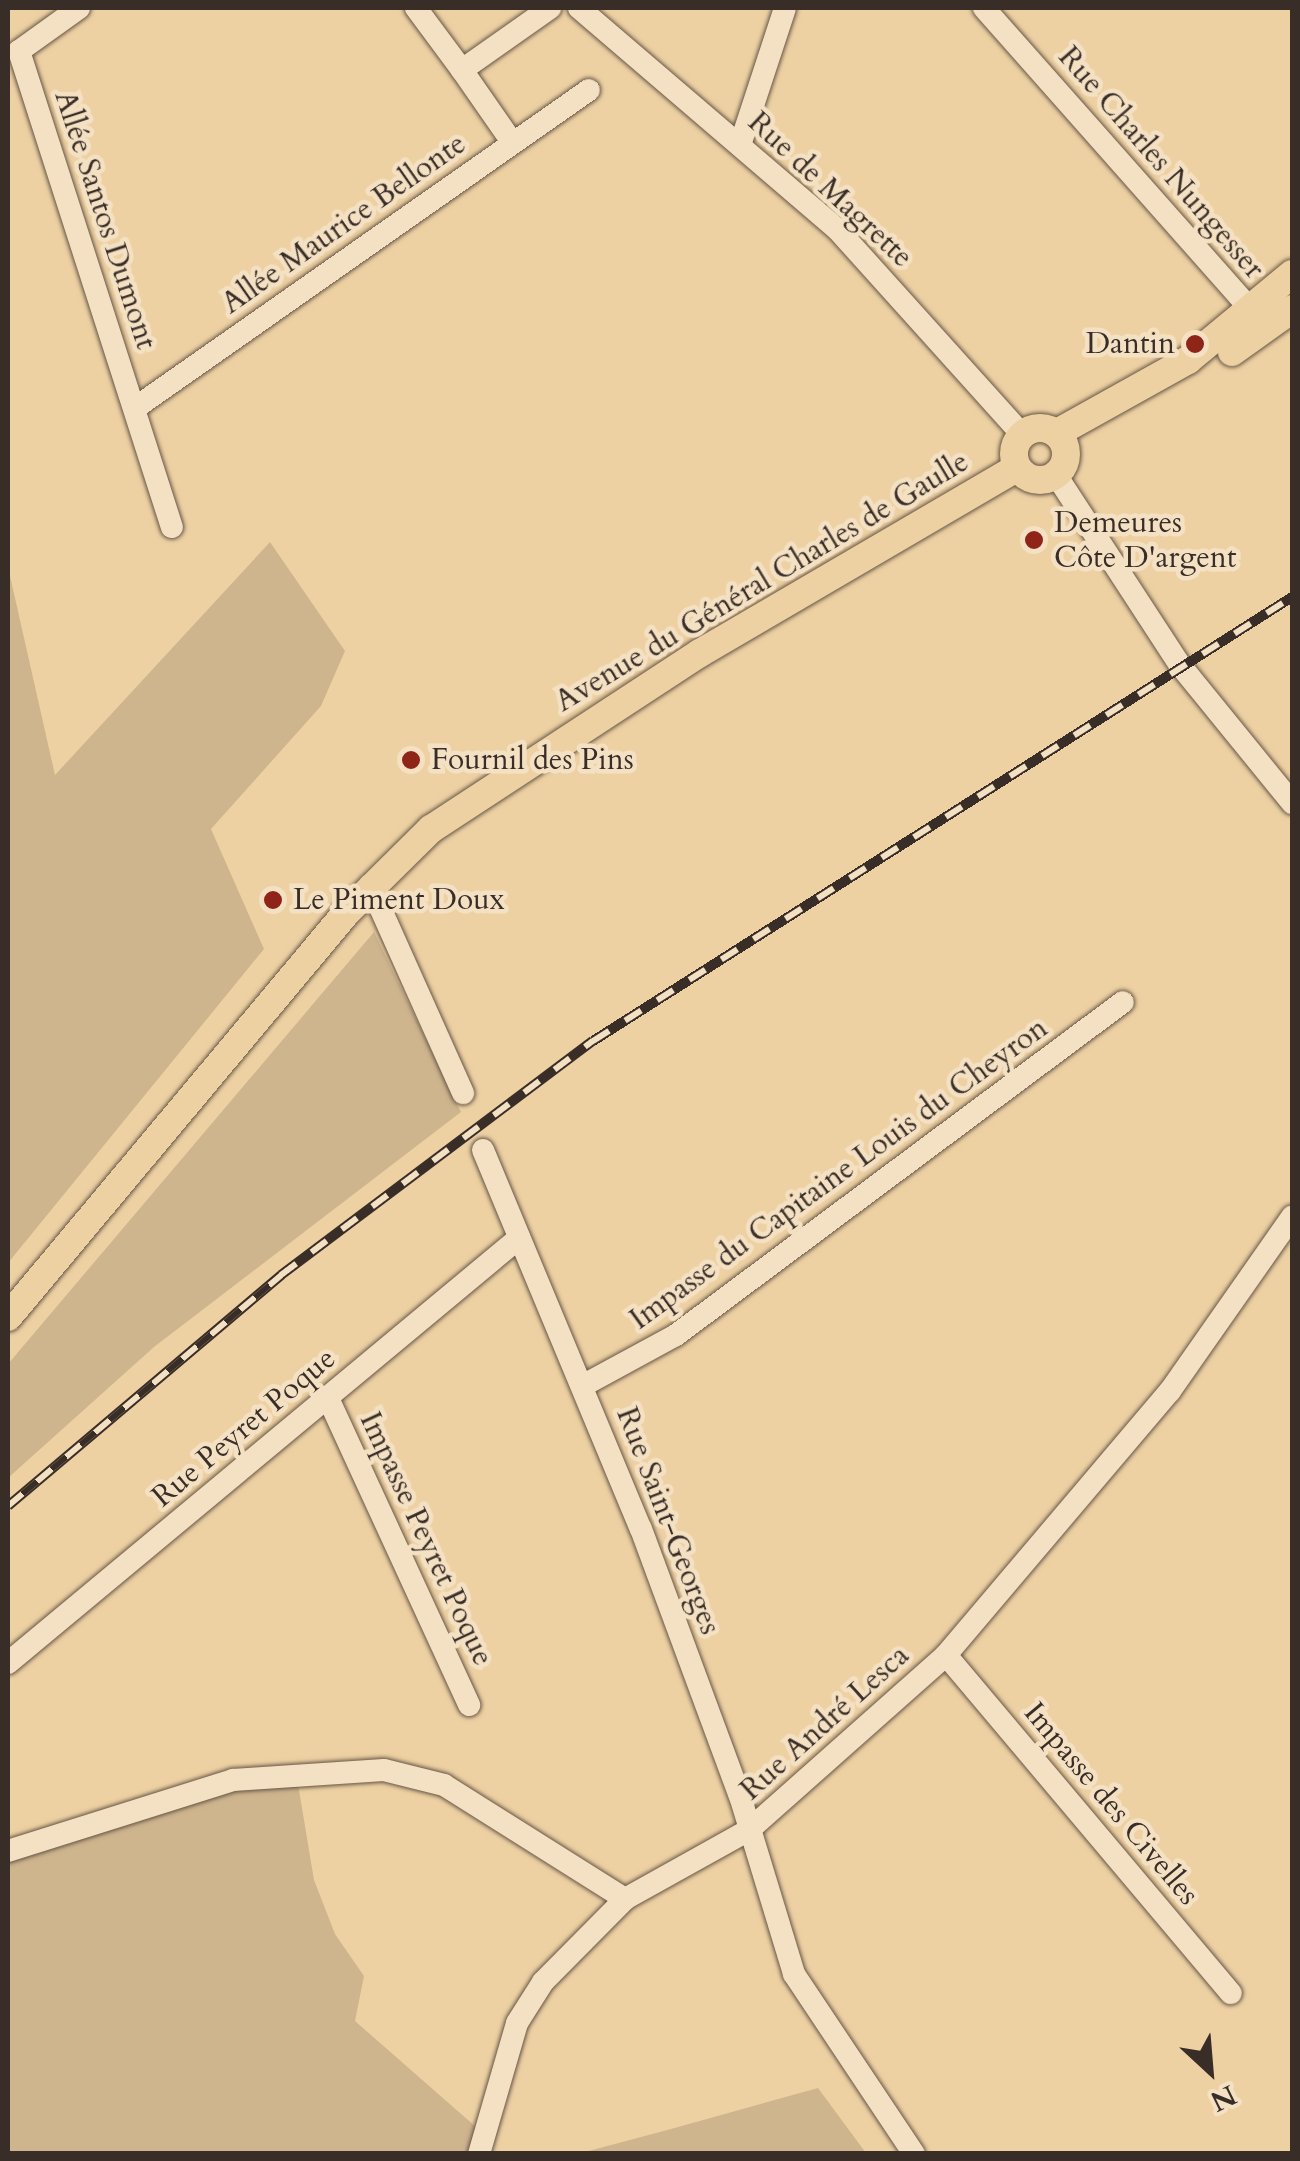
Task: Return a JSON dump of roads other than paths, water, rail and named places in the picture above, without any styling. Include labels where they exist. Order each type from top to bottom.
[{"type":"main road","points":[[1292,274],[1254,314],[1061,440],[1056,475],[1032,479],[1018,468],[1022,434],[1061,440],[1292,309]]},
{"type":"main road","name":"Avenue du Général Charles de Gaulle","points":[[8,1318],[370,885],[509,771],[1018,468]]},
{"type":"street","name":"Allée Santos Dumont","points":[[79,8],[19,51],[172,527]]},
{"type":"street","points":[[416,8],[512,142]]},
{"type":"street","points":[[462,70],[550,8]]},
{"type":"street","name":"Rue de Magrette","points":[[579,8],[858,250],[1022,434]]},
{"type":"street","points":[[740,145],[785,8]]},
{"type":"street","name":"Rue Charles Nungesser","points":[[984,8],[1254,314]]},
{"type":"street","name":"Allée Maurice Bellonte","points":[[134,408],[589,90]]},
{"type":"street","points":[[1056,475],[1180,666],[1292,803]]},
{"type":"street","points":[[370,885],[463,1093]]},
{"type":"street","name":"Impasse du Capitaine Louis du Cheyron","points":[[584,1385],[676,1335],[1123,1002]]},
{"type":"street","name":"Rue Saint-Georges","points":[[483,1150],[584,1385],[749,1830],[794,1974],[914,2154]]},
{"type":"street","name":"Rue André Lesca","points":[[479,2154],[517,2023],[543,1982],[625,1898],[749,1830],[946,1655],[1170,1391],[1292,1218]]},
{"type":"street","name":"Rue Peyret Poque","points":[[8,1664],[519,1238]]},
{"type":"street","name":"Impasse Peyret Poque","points":[[328,1398],[470,1705]]},
{"type":"street","name":"Impasse des Civelles","points":[[946,1655],[1231,1993]]},
{"type":"street","points":[[8,1852],[233,1780],[384,1770],[444,1786],[625,1898]]},
{"type":"railway","points":[[8,1506],[281,1275],[593,1041],[1292,597]]},
{"type":"place","name":"Dantin","points":[[1195,344]]},
{"type":"place","name":"Demeures Côte D'argent","points":[[1034,540]]},
{"type":"place","name":"Fournil des Pins","points":[[411,760]]},
{"type":"place","name":"Le Piment Doux","points":[[273,900]]}]
